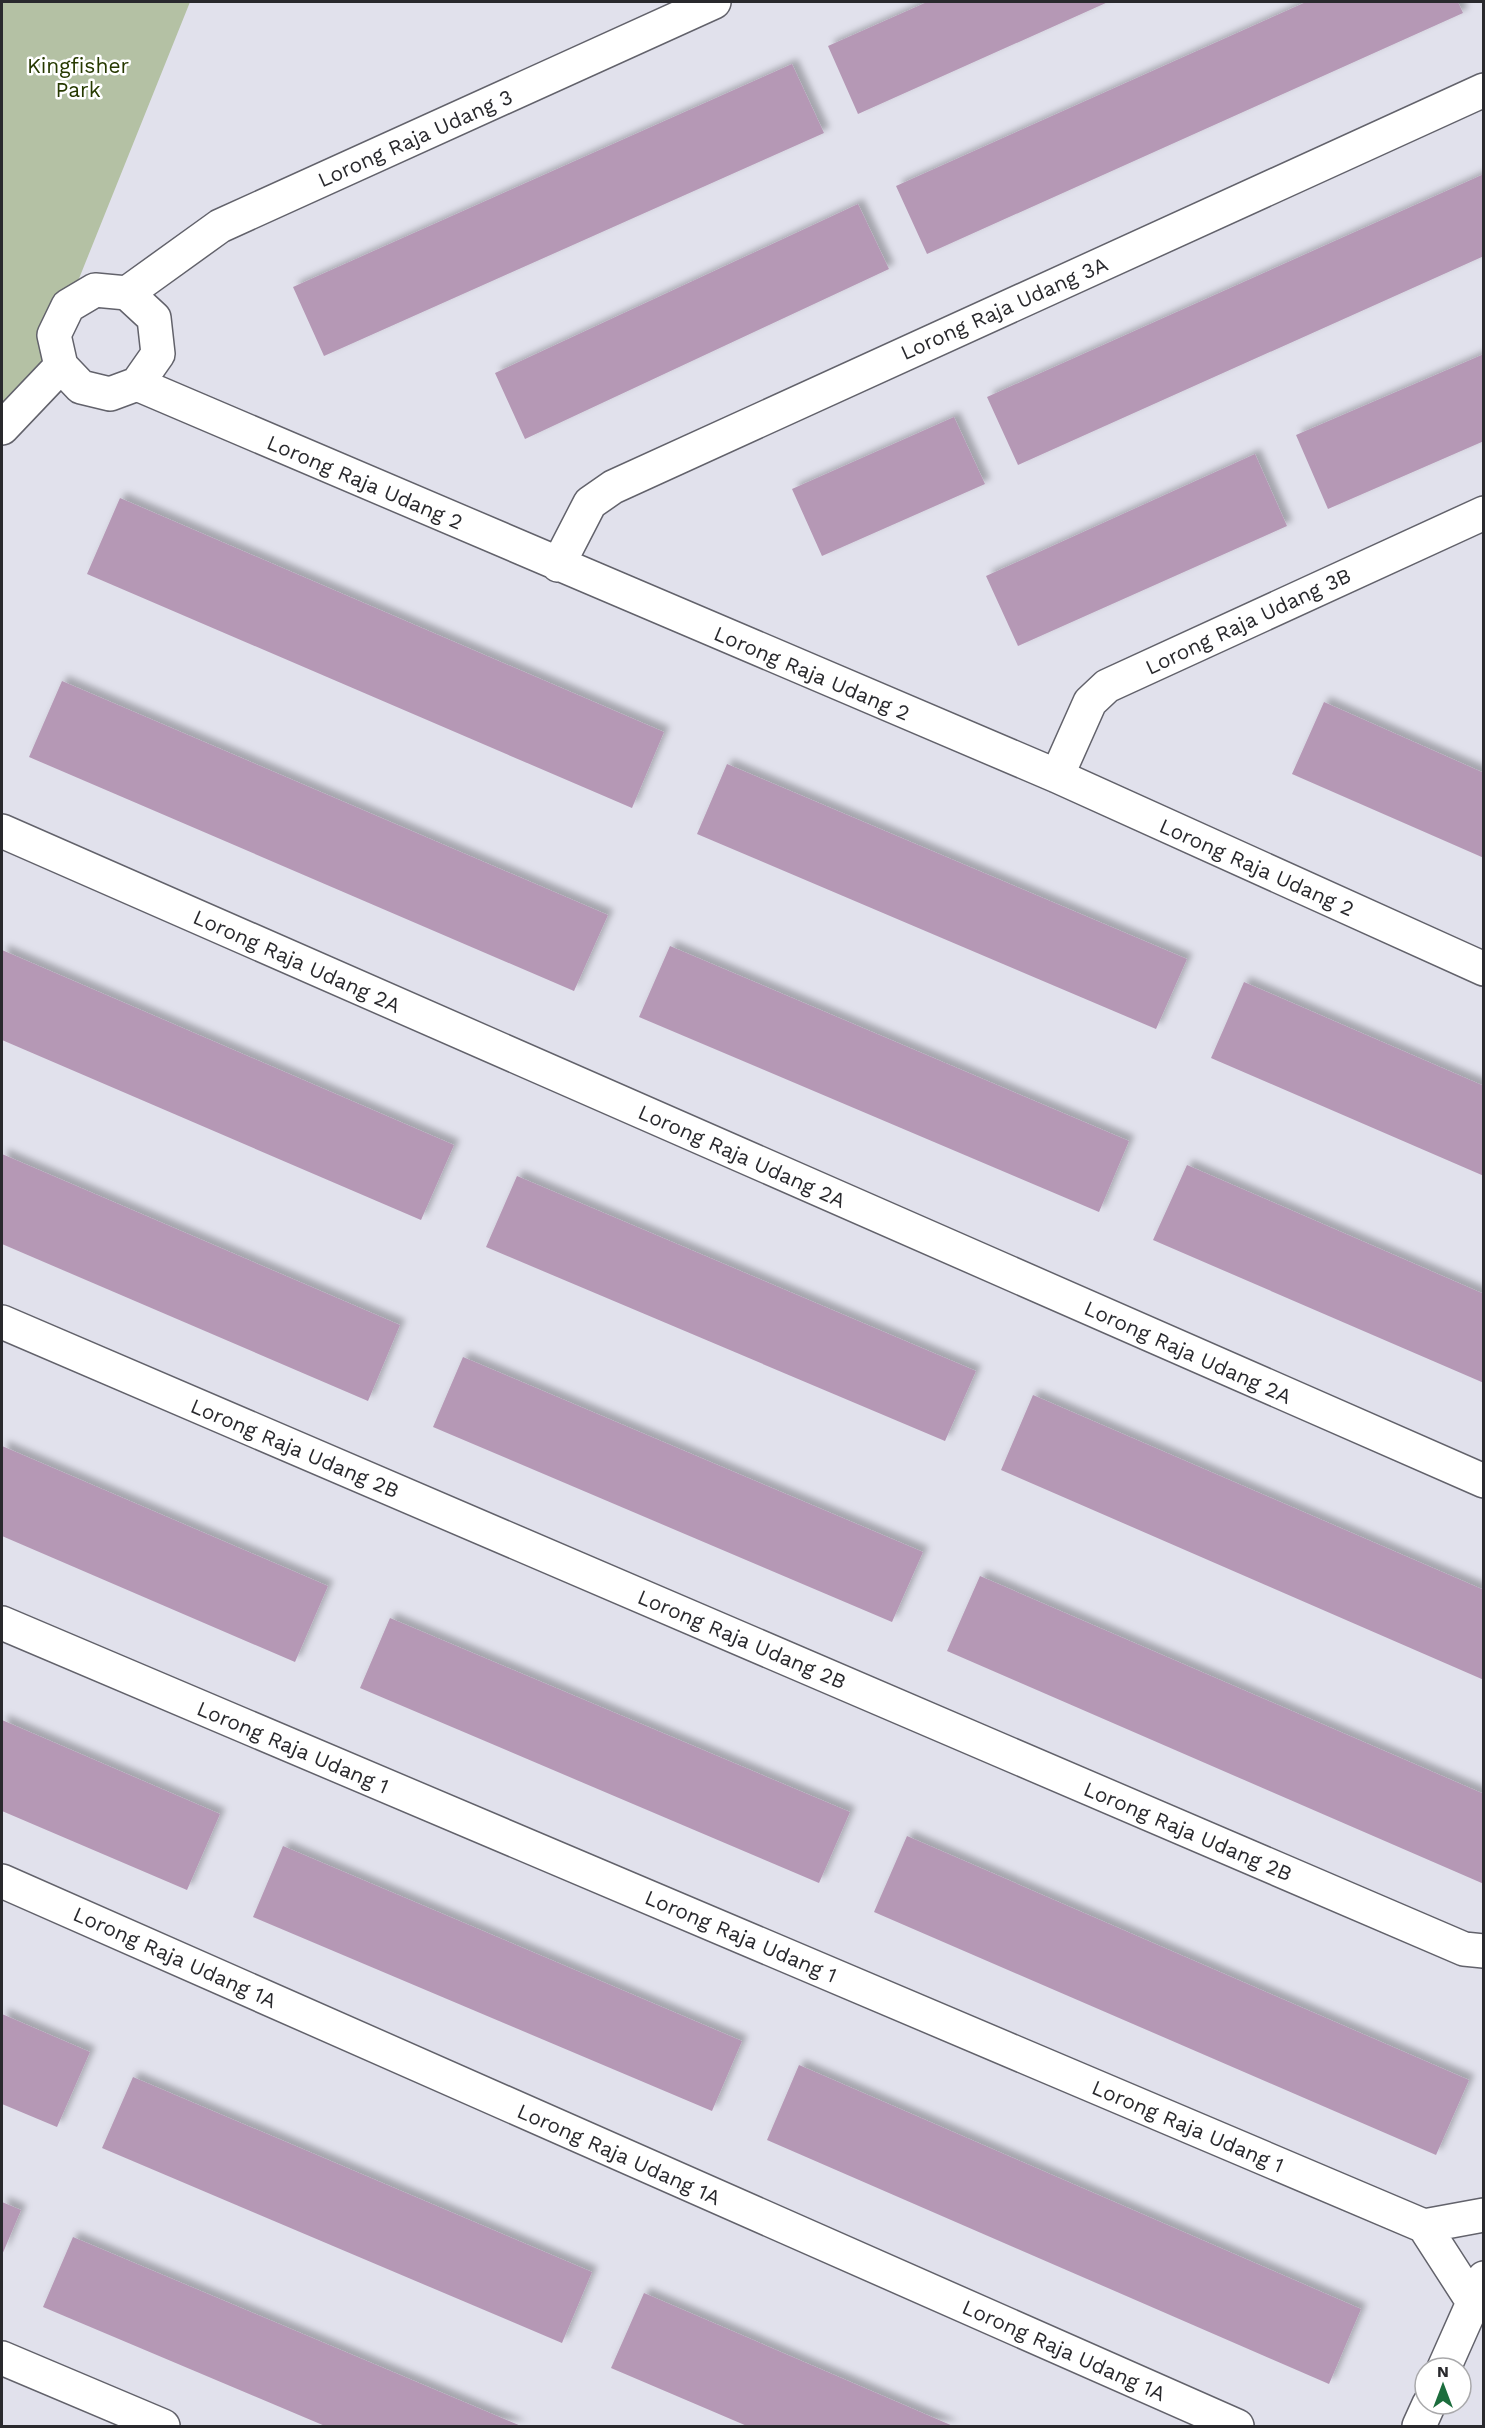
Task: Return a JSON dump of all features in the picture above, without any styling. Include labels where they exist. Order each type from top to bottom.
[{"type":"street","name":"Lorong Raja Udang 3","points":[[127,293],[220,226],[714,2]]},
{"type":"street","name":"Lorong Raja Udang 3A","points":[[558,565],[590,503],[613,486],[1484,90]]},
{"type":"street","points":[[95,290],[127,293],[154,318],[158,354],[137,384],[110,394],[81,387],[61,366],[54,335],[68,306],[95,290]]},
{"type":"street","points":[[2,428],[61,366]]},
{"type":"street","name":"Lorong Raja Udang 2","points":[[137,384],[1057,776],[1484,969]]},
{"type":"street","name":"Lorong Raja Udang 3B","points":[[1057,776],[1090,702],[1107,686],[1484,513]]},
{"type":"street","name":"Lorong Raja Udang 2A","points":[[2,831],[1484,1481]]},
{"type":"street","name":"Lorong Raja Udang 2B","points":[[2,1322],[1464,1949],[1484,1951]]},
{"type":"street","name":"Lorong Raja Udang 1","points":[[2,1623],[1424,2226]]},
{"type":"street","name":"Lorong Raja Udang 1A","points":[[2,1881],[1237,2427]]},
{"type":"street","points":[[1449,2356],[1478,2290],[1424,2226],[1484,2215]]},
{"type":"street","points":[[2,2358],[163,2427]]},
{"type":"green space","name":"Kingfisher Park","points":[[2,2],[190,2],[68,306],[61,366],[2,428]]},
{"type":"building","points":[[927,2],[1108,2],[858,114],[828,46]]},
{"type":"building","points":[[1306,2],[1458,2],[1463,13],[927,254],[896,186]]},
{"type":"building","points":[[792,64],[824,133],[324,356],[293,287]]},
{"type":"building","points":[[1484,174],[1484,256],[1018,465],[987,397]]},
{"type":"building","points":[[858,204],[889,269],[525,439],[495,373]]},
{"type":"building","points":[[1484,354],[1484,441],[1328,509],[1296,435]]},
{"type":"building","points":[[954,417],[985,484],[822,556],[792,489]]},
{"type":"building","points":[[1255,454],[1287,526],[1018,646],[986,576]]},
{"type":"building","points":[[120,498],[664,732],[632,808],[87,574]]},
{"type":"building","points":[[62,681],[608,915],[574,991],[29,757]]},
{"type":"building","points":[[1324,702],[1484,773],[1484,858],[1292,774]]},
{"type":"building","points":[[727,764],[1187,959],[1156,1029],[697,834]]},
{"type":"building","points":[[670,946],[1129,1141],[1099,1212],[639,1017]]},
{"type":"building","points":[[2,950],[454,1145],[421,1220],[2,1040]]},
{"type":"building","points":[[1244,982],[1484,1086],[1484,1176],[1211,1058]]},
{"type":"building","points":[[2,1154],[400,1325],[368,1401],[2,1244]]},
{"type":"building","points":[[1187,1165],[1484,1294],[1484,1383],[1153,1240]]},
{"type":"building","points":[[517,1176],[976,1371],[945,1441],[486,1247]]},
{"type":"building","points":[[463,1357],[923,1552],[892,1622],[433,1427]]},
{"type":"building","points":[[1033,1395],[1484,1590],[1484,1680],[1001,1470]]},
{"type":"building","points":[[2,1446],[328,1586],[295,1662],[2,1536]]},
{"type":"building","points":[[980,1576],[1484,1794],[1484,1884],[947,1651]]},
{"type":"building","points":[[390,1618],[850,1812],[819,1883],[360,1688]]},
{"type":"building","points":[[2,1720],[220,1814],[187,1890],[2,1811]]},
{"type":"building","points":[[907,1836],[1469,2080],[1436,2155],[874,1912]]},
{"type":"building","points":[[283,1846],[742,2041],[712,2111],[253,1917]]},
{"type":"building","points":[[2,2014],[90,2052],[57,2127],[2,2104]]},
{"type":"building","points":[[799,2065],[1361,2309],[1329,2384],[767,2140]]},
{"type":"building","points":[[133,2077],[592,2272],[562,2343],[102,2148]]},
{"type":"building","points":[[2,2202],[21,2210],[2,2255]]},
{"type":"building","points":[[73,2237],[521,2426],[325,2426],[43,2307]]},
{"type":"building","points":[[644,2293],[953,2426],[747,2426],[611,2368]]}]
